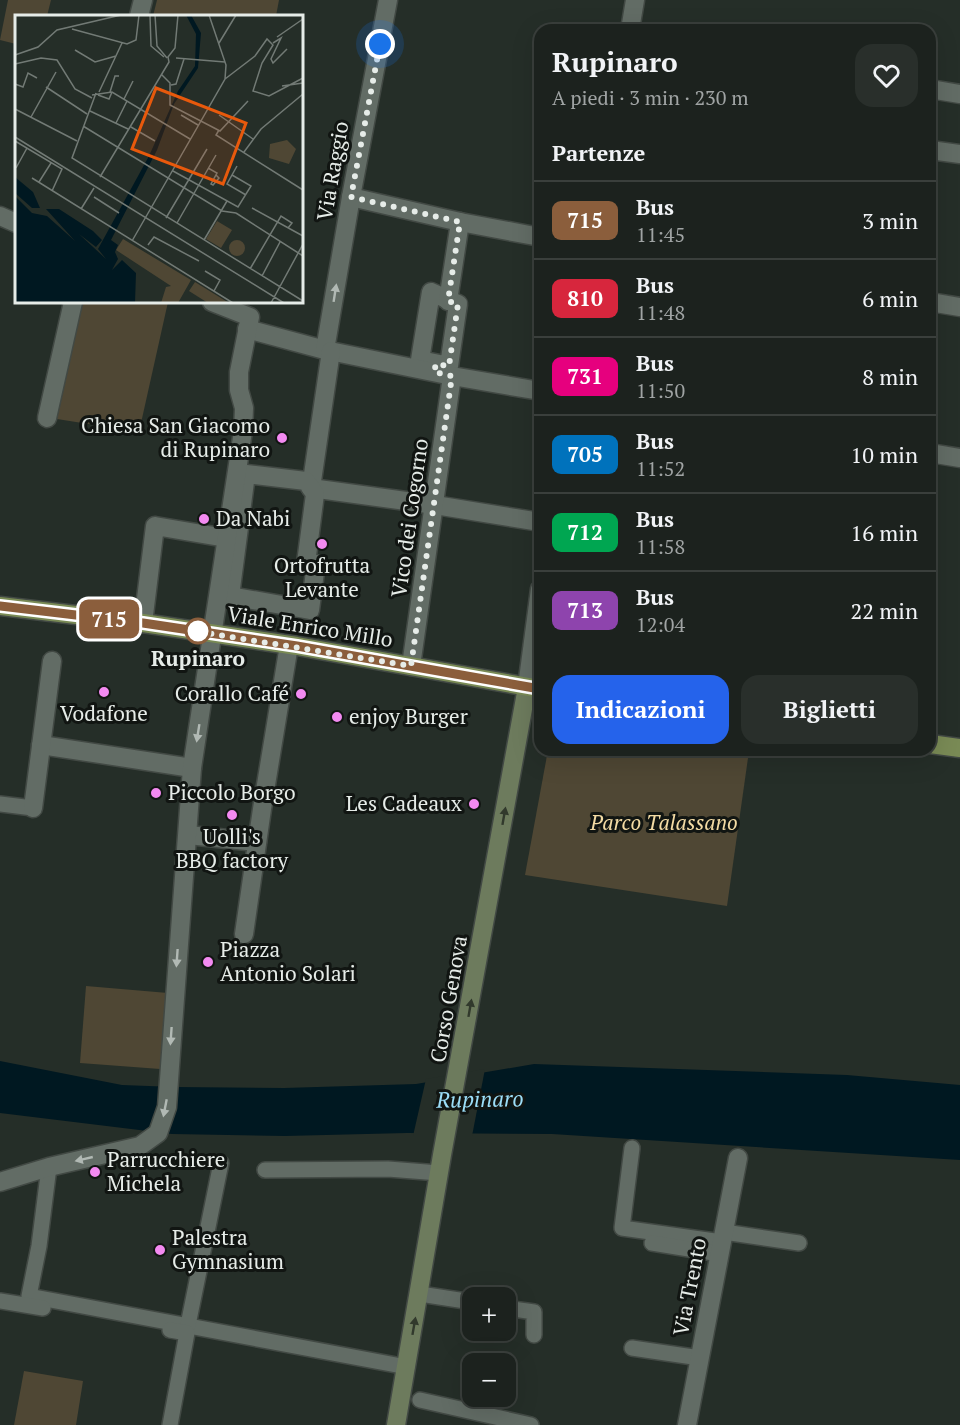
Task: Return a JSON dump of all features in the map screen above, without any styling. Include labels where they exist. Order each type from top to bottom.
[{"type":"main road","name":"Viale Enrico Millo","points":[[0,606],[143,623],[289,645],[534,688]]},
{"type":"main road","name":"Corso Genova","points":[[396,1425],[442,1155],[534,688]]},
{"type":"main road","points":[[936,745],[960,748]]},
{"type":"street","points":[[139,15],[143,0]]},
{"type":"street","name":"Via Raggio","points":[[311,488],[328,351],[351,197],[388,0]]},
{"type":"street","points":[[631,24],[635,0]]},
{"type":"street","points":[[936,91],[960,94]]},
{"type":"street","points":[[936,151],[960,154]]},
{"type":"street","points":[[351,197],[460,222],[534,236]]},
{"type":"street","points":[[0,216],[15,223]]},
{"type":"street","points":[[448,301],[460,222]]},
{"type":"street","points":[[431,292],[458,304],[449,366],[440,371],[420,360],[431,292]]},
{"type":"street","points":[[47,418],[73,303]]},
{"type":"street","points":[[214,303],[249,323],[328,351],[534,390]]},
{"type":"street","points":[[936,303],[960,307]]},
{"type":"street","points":[[0,1182],[49,1167],[140,1146],[158,1133],[167,1107],[167,1082],[192,768],[243,431],[244,408],[239,390],[239,372],[249,323]]},
{"type":"street","name":"Vico dei Cogorno","points":[[411,666],[435,505],[440,371]]},
{"type":"street","points":[[936,454],[960,458]]},
{"type":"street","points":[[311,488],[315,494],[306,563],[316,564],[310,610],[230,596],[246,474],[306,481],[311,488],[534,521]]},
{"type":"street","points":[[143,623],[155,526],[226,538]]},
{"type":"street","points":[[244,934],[289,645]]},
{"type":"street","points":[[33,808],[52,661]]},
{"type":"street","points":[[41,745],[192,768]]},
{"type":"street","points":[[188,835],[258,842]]},
{"type":"street","name":"Via Trento","points":[[687,1425],[738,1158]]},
{"type":"lane","points":[[0,804],[33,808]]},
{"type":"lane","points":[[632,1148],[622,1228],[722,1242]]},
{"type":"lane","points":[[188,1325],[221,1163]]},
{"type":"lane","points":[[49,1167],[39,1246],[29,1296],[407,1367]]},
{"type":"lane","points":[[265,1170],[396,1169],[440,1173]]},
{"type":"lane","points":[[651,1243],[799,1243]]},
{"type":"lane","points":[[420,1294],[462,1300]]},
{"type":"lane","points":[[0,1301],[187,1333],[170,1425]]},
{"type":"lane","points":[[516,1309],[534,1312],[534,1335]]},
{"type":"lane","points":[[632,1348],[700,1358]]},
{"type":"lane","points":[[420,1400],[531,1425]]},
{"type":"green space","points":[[8,0],[51,0],[47,15],[15,15],[15,44],[0,40]]},
{"type":"green space","points":[[157,0],[279,0],[276,15],[153,15]]},
{"type":"green space","points":[[83,303],[168,303],[139,432],[57,419]]},
{"type":"green space","name":"Parco Talassano","points":[[547,756],[748,756],[727,906],[525,875]]},
{"type":"green space","points":[[86,986],[168,993],[160,1069],[80,1063]]},
{"type":"green space","points":[[24,1371],[83,1381],[76,1425],[14,1425]]},
{"type":"water","points":[[0,1061],[122,1085],[175,1087],[284,1088],[416,1084],[534,1064],[847,1075],[960,1085],[960,1160],[552,1134],[407,1133],[285,1136],[172,1134],[0,1113]]},
{"type":"pier","points":[[485,1069],[472,1136],[413,1136],[426,1079]]},
{"type":"bus line","name":"715","points":[[0,606],[143,623],[297,646],[534,688]]},
{"type":"place","name":"Chiesa San Giacomo di Rupinaro","points":[[282,438]]},
{"type":"place","name":"Da Nabi","points":[[204,519]]},
{"type":"place","name":"Ortofrutta Levante","points":[[322,544]]},
{"type":"place","name":"Rupinaro","points":[[198,631]]},
{"type":"place","name":"Vodafone","points":[[104,692]]},
{"type":"place","name":"Corallo Café","points":[[301,694]]},
{"type":"place","name":"enjoy Burger","points":[[337,717]]},
{"type":"place","name":"Piccolo Borgo","points":[[156,793]]},
{"type":"place","name":"Les Cadeaux","points":[[474,804]]},
{"type":"place","name":"Uolli's BBQ factory","points":[[232,815]]},
{"type":"place","name":"Piazza Antonio Solari","points":[[208,962]]},
{"type":"place","name":"Parrucchiere Michela","points":[[95,1172]]},
{"type":"place","name":"Palestra Gymnasium","points":[[160,1250]]},
{"type":"route","points":[[198,631],[194,631],[411,666],[452,376],[434,372],[436,364],[449,366],[458,304],[448,301],[460,222],[351,197],[380,44]]}]
